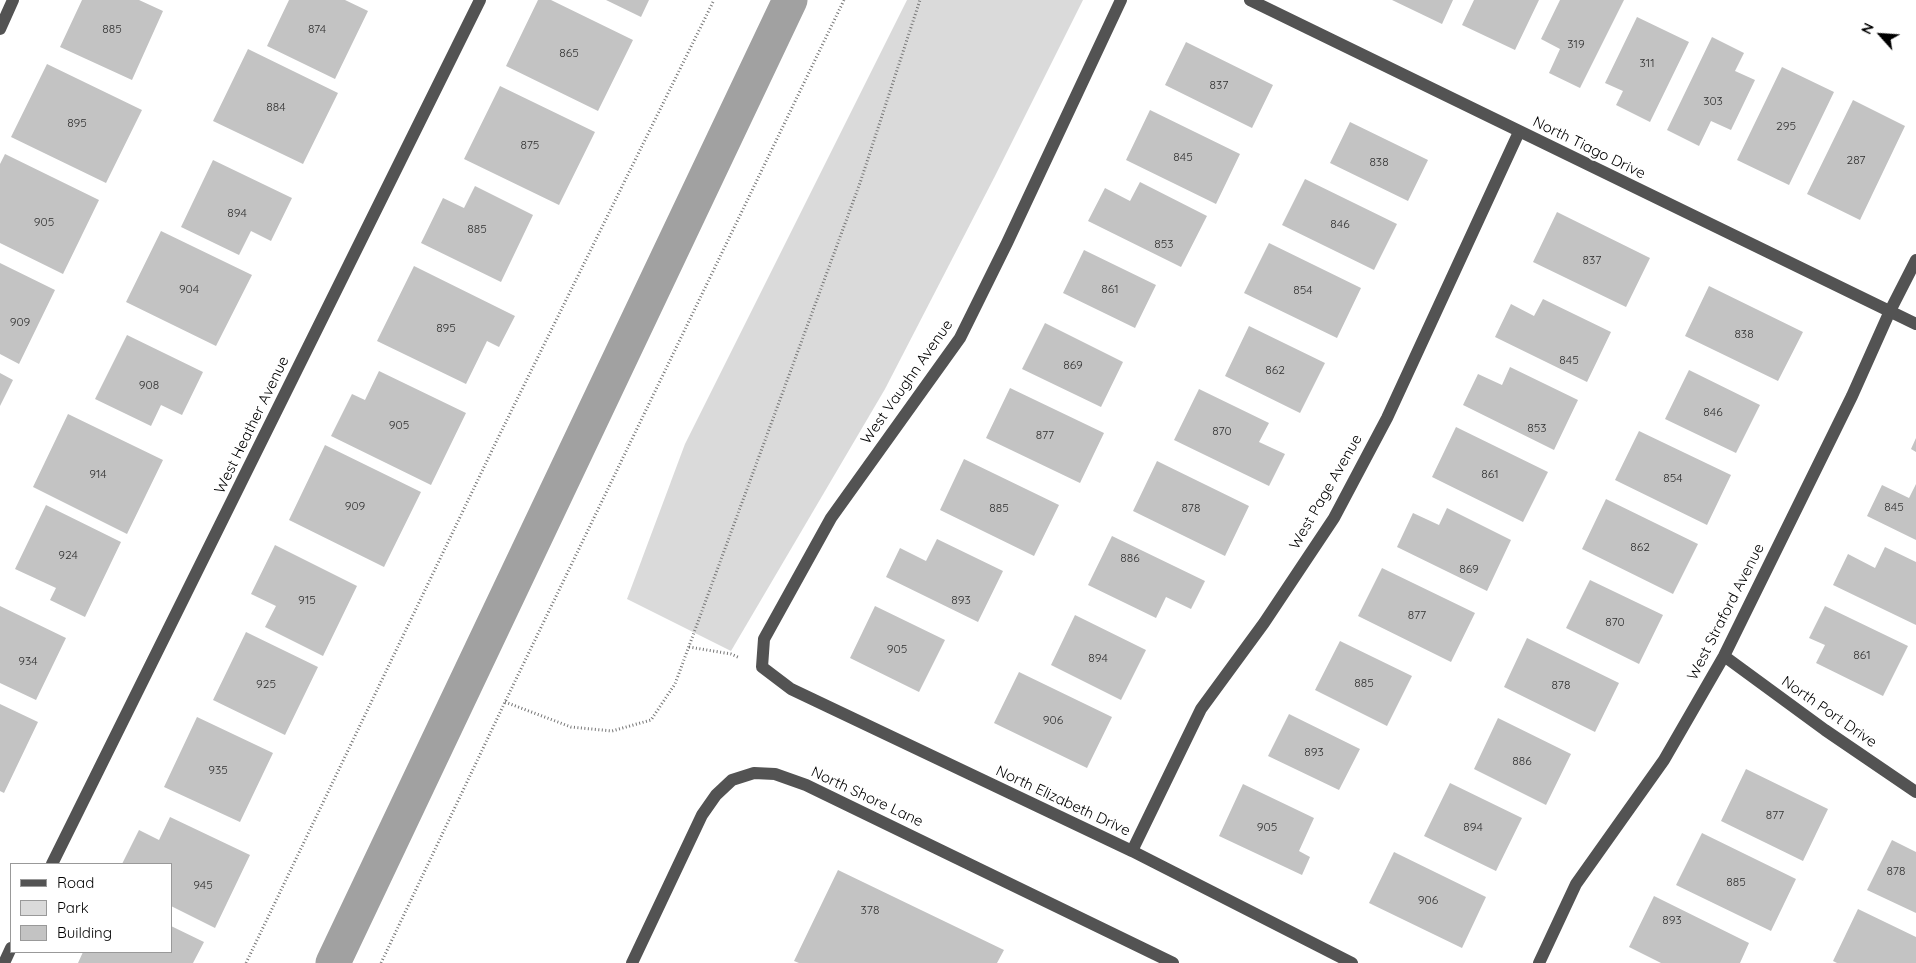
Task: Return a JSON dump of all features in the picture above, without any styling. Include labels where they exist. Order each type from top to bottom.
[{"type":"street","points":[[0,29],[13,0]]},
{"type":"street","name":"West Heather Avenue","points":[[52,863],[480,0]]},
{"type":"street","name":"West Vaughn Avenue","points":[[762,667],[764,639],[831,518],[960,338],[1121,0]]},
{"type":"street","name":"North Tiago Drive","points":[[1250,0],[1916,324]]},
{"type":"street","name":"West Page Avenue","points":[[1132,851],[1201,709],[1264,623],[1338,510],[1387,418],[1519,132]]},
{"type":"street","name":"West Straford Avenue","points":[[1539,963],[1576,884],[1664,760],[1724,656],[1852,396],[1890,311],[1916,260]]},
{"type":"street","name":"North Port Drive","points":[[1724,656],[1825,730],[1916,792]]},
{"type":"street","name":"North Elizabeth Drive","points":[[762,667],[791,689],[1132,851],[1352,963]]},
{"type":"street","name":"North Shore Lane","points":[[632,963],[702,814],[716,795],[732,780],[754,773],[775,774],[806,785],[1173,963]]},
{"type":"street","points":[[4,963],[10,950]]},
{"type":"path","points":[[246,963],[497,440],[714,0]]},
{"type":"path","points":[[382,963],[505,702],[844,0]]},
{"type":"path","points":[[505,702],[571,727],[612,731],[652,720],[675,684],[860,183],[920,0]]},
{"type":"path","points":[[690,647],[731,654],[762,667]]},
{"type":"green space","points":[[907,0],[1083,0],[885,389],[731,651],[627,599],[685,444]]},
{"type":"building","points":[[82,0],[139,0],[163,11],[132,80],[60,47]]},
{"type":"building","points":[[289,0],[345,0],[368,11],[335,79],[267,46]]},
{"type":"building","points":[[538,0],[551,0],[633,40],[598,111],[506,66]]},
{"type":"building","points":[[606,0],[649,0],[641,17]]},
{"type":"building","points":[[1392,0],[1453,0],[1442,24]]},
{"type":"building","points":[[1474,0],[1539,0],[1515,50],[1462,25]]},
{"type":"building","points":[[1560,0],[1624,0],[1580,88],[1549,73],[1560,49],[1541,39]]},
{"type":"building","points":[[1637,17],[1689,42],[1650,122],[1616,105],[1623,91],[1605,83]]},
{"type":"building","points":[[1712,37],[1744,53],[1735,71],[1755,80],[1731,130],[1711,121],[1699,146],[1667,130]]},
{"type":"building","points":[[1186,42],[1273,85],[1252,128],[1165,85]]},
{"type":"building","points":[[248,49],[338,93],[303,164],[213,121]]},
{"type":"building","points":[[47,64],[142,110],[106,183],[11,137]]},
{"type":"building","points":[[1782,67],[1834,92],[1789,185],[1737,160]]},
{"type":"building","points":[[500,86],[595,132],[559,205],[464,159]]},
{"type":"building","points":[[1853,100],[1905,126],[1860,220],[1807,194]]},
{"type":"building","points":[[1150,110],[1240,154],[1216,204],[1126,160]]},
{"type":"building","points":[[1350,122],[1428,160],[1408,201],[1330,163]]},
{"type":"building","points":[[5,154],[99,200],[63,274],[0,243],[0,164]]},
{"type":"building","points":[[213,160],[292,198],[271,241],[251,231],[239,255],[181,227]]},
{"type":"building","points":[[1305,179],[1397,224],[1374,270],[1282,225]]},
{"type":"building","points":[[1140,182],[1207,216],[1181,267],[1088,221],[1105,188],[1130,201]]},
{"type":"building","points":[[475,186],[533,215],[501,282],[421,243],[443,198],[464,208]]},
{"type":"building","points":[[1557,212],[1650,258],[1626,307],[1533,262]]},
{"type":"building","points":[[161,231],[252,275],[216,346],[126,302]]},
{"type":"building","points":[[1269,243],[1361,288],[1337,338],[1244,293]]},
{"type":"building","points":[[1084,250],[1156,285],[1135,328],[1063,293]]},
{"type":"building","points":[[0,263],[55,290],[19,364],[0,354]]},
{"type":"building","points":[[414,266],[515,316],[499,347],[487,341],[466,384],[377,341]]},
{"type":"building","points":[[1709,286],[1803,332],[1778,381],[1685,336]]},
{"type":"building","points":[[1543,299],[1611,332],[1587,382],[1495,337],[1511,304],[1534,316]]},
{"type":"building","points":[[1045,323],[1123,362],[1101,407],[1022,369]]},
{"type":"building","points":[[1249,326],[1325,363],[1300,413],[1225,376]]},
{"type":"building","points":[[127,335],[203,372],[182,415],[161,405],[151,426],[95,399]]},
{"type":"building","points":[[1510,367],[1578,400],[1554,450],[1463,405],[1478,374],[1502,385]]},
{"type":"building","points":[[1689,370],[1760,405],[1736,453],[1665,419]]},
{"type":"building","points":[[379,371],[466,413],[431,485],[331,436],[352,394],[365,400]]},
{"type":"building","points":[[0,373],[13,380],[0,406]]},
{"type":"building","points":[[1010,388],[1104,433],[1080,483],[986,438]]},
{"type":"building","points":[[1199,389],[1269,423],[1259,442],[1285,454],[1269,486],[1174,440]]},
{"type":"building","points":[[68,414],[163,460],[127,534],[33,487]]},
{"type":"building","points":[[1456,427],[1548,472],[1523,522],[1432,477]]},
{"type":"building","points":[[1639,431],[1731,475],[1707,525],[1615,480]]},
{"type":"building","points":[[1916,438],[1916,452],[1911,449]]},
{"type":"building","points":[[325,445],[421,492],[384,567],[289,520]]},
{"type":"building","points":[[964,459],[1059,505],[1034,556],[940,510]]},
{"type":"building","points":[[1157,461],[1249,506],[1225,556],[1133,511]]},
{"type":"building","points":[[1916,484],[1916,540],[1867,516],[1882,485],[1909,498]]},
{"type":"building","points":[[1606,499],[1698,544],[1673,594],[1582,549]]},
{"type":"building","points":[[46,505],[121,542],[85,617],[50,600],[56,588],[15,569]]},
{"type":"building","points":[[1447,508],[1511,540],[1487,591],[1397,547],[1413,513],[1439,525]]},
{"type":"building","points":[[1112,536],[1205,581],[1191,609],[1166,597],[1156,618],[1088,585]]},
{"type":"building","points":[[937,539],[1003,571],[978,622],[886,577],[900,548],[926,561]]},
{"type":"building","points":[[275,545],[357,586],[323,656],[265,627],[276,606],[251,594]]},
{"type":"building","points":[[1885,547],[1916,562],[1916,625],[1833,585],[1848,554],[1875,568]]},
{"type":"building","points":[[1382,568],[1475,613],[1451,662],[1358,616]]},
{"type":"building","points":[[1590,580],[1663,615],[1639,664],[1566,628]]},
{"type":"building","points":[[0,606],[66,638],[36,700],[0,683]]},
{"type":"building","points":[[875,606],[945,640],[919,692],[850,658]]},
{"type":"building","points":[[1825,606],[1908,646],[1883,696],[1816,663],[1825,645],[1809,638]]},
{"type":"building","points":[[1075,615],[1146,650],[1121,700],[1051,665]]},
{"type":"building","points":[[246,632],[318,667],[285,735],[213,700]]},
{"type":"building","points":[[1527,638],[1619,683],[1595,732],[1504,687]]},
{"type":"building","points":[[1340,641],[1412,676],[1387,726],[1315,690]]},
{"type":"building","points":[[1019,672],[1112,717],[1087,768],[994,723]]},
{"type":"building","points":[[0,704],[38,722],[4,793],[0,791]]},
{"type":"building","points":[[1289,714],[1360,749],[1339,790],[1268,756]]},
{"type":"building","points":[[197,717],[273,753],[240,822],[164,787]]},
{"type":"building","points":[[1498,718],[1571,754],[1546,805],[1474,769]]},
{"type":"building","points":[[1746,769],[1828,809],[1803,861],[1721,821]]},
{"type":"building","points":[[1450,783],[1522,818],[1496,871],[1424,836]]},
{"type":"building","points":[[1243,784],[1314,818],[1299,851],[1310,857],[1302,875],[1219,836]]},
{"type":"building","points":[[170,817],[250,855],[215,928],[172,906],[172,863],[122,863],[139,830],[159,840]]},
{"type":"building","points":[[1702,833],[1796,879],[1771,931],[1676,885]]},
{"type":"building","points":[[1892,840],[1916,852],[1916,913],[1867,890]]},
{"type":"building","points":[[1394,852],[1486,897],[1462,948],[1369,903]]},
{"type":"building","points":[[838,870],[1004,950],[997,963],[799,963],[794,961]]},
{"type":"building","points":[[1654,896],[1749,943],[1740,963],[1661,963],[1629,947]]},
{"type":"building","points":[[1858,909],[1916,937],[1916,963],[1837,963],[1833,961]]},
{"type":"building","points":[[172,926],[204,942],[193,963],[78,963],[83,953],[172,953]]},
{"type":"waterway","points":[[333,963],[790,0]]}]
